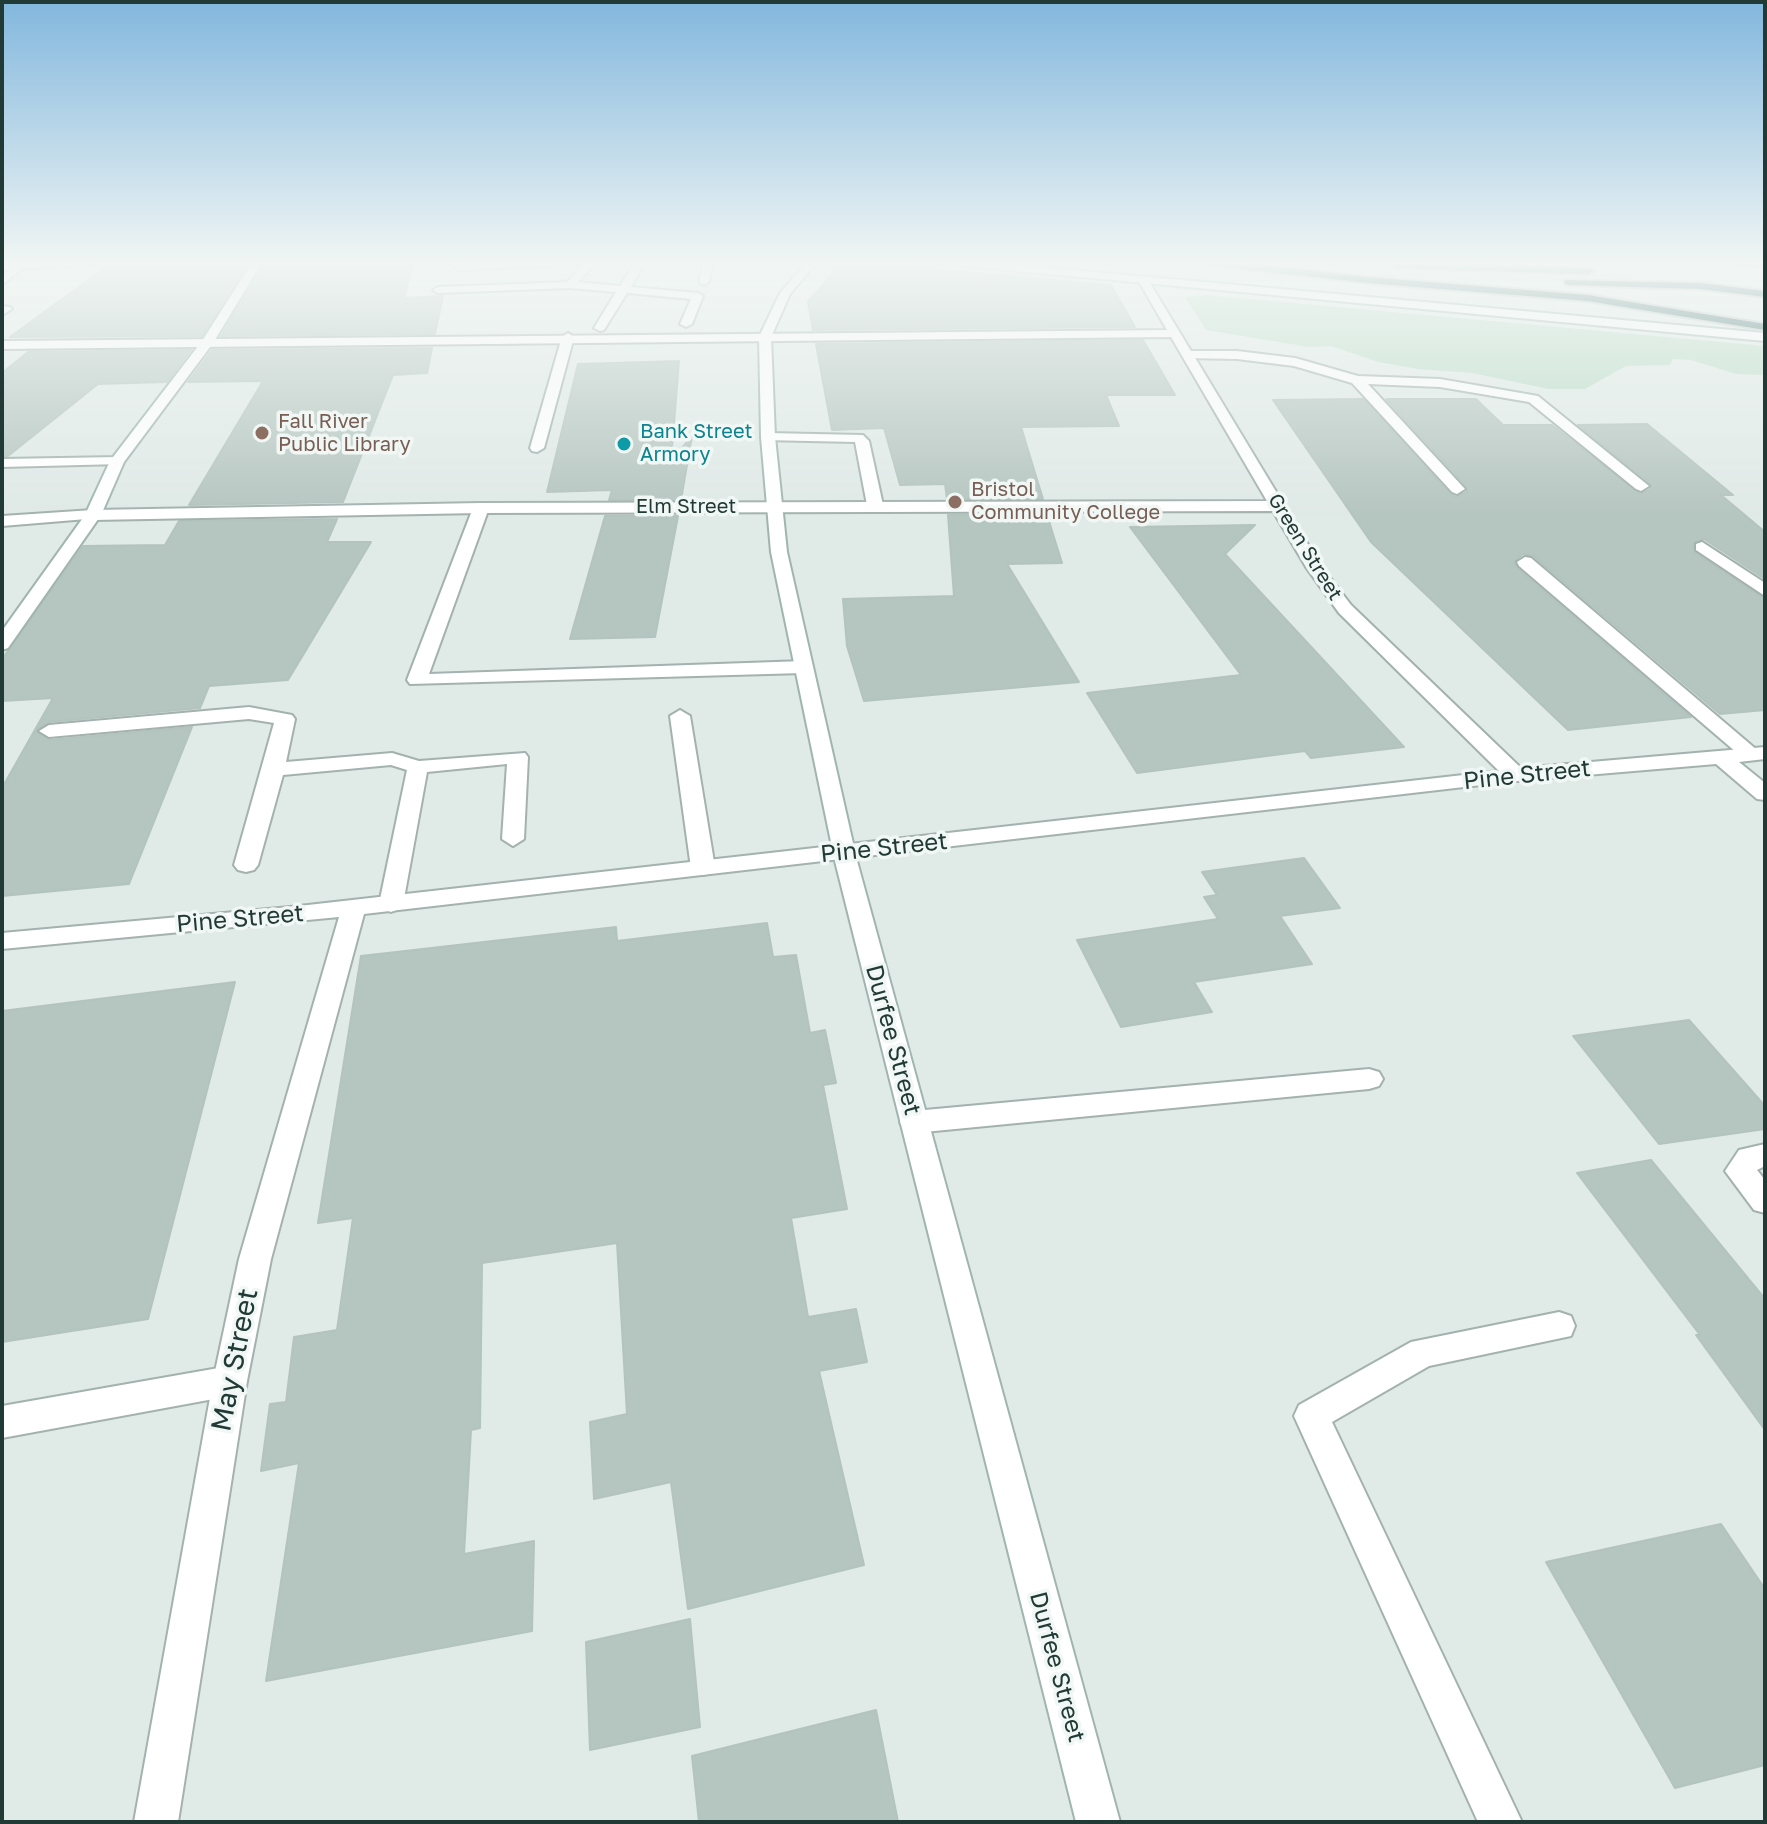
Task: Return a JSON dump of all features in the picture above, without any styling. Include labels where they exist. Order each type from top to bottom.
[{"type":"street","points":[[2,644],[93,515],[117,461],[205,346]]},
{"type":"street","points":[[537,448],[565,346]]},
{"type":"street","name":"Durfee Street","points":[[765,346],[768,437],[779,552],[844,852],[1098,1822]]},
{"type":"street","name":"Green Street","points":[[1183,346],[1314,567],[1345,609],[1516,775]]},
{"type":"street","points":[[1188,355],[1237,355],[1295,362],[1357,380],[1440,383],[1533,399],[1641,486]]},
{"type":"street","points":[[1357,380],[1457,489]]},
{"type":"street","points":[[768,437],[858,438],[862,441],[875,505]]},
{"type":"street","points":[[3,465],[117,461]]},
{"type":"street","name":"Elm Street","points":[[2,521],[93,515],[481,508],[1279,506]]},
{"type":"street","points":[[481,508],[417,680],[804,667]]},
{"type":"street","points":[[1702,547],[1765,591]]},
{"type":"street","points":[[1525,562],[1758,754]]},
{"type":"street","points":[[49,731],[249,713],[285,719],[246,865]]},
{"type":"street","points":[[680,716],[703,868]]},
{"type":"street","name":"Pine Street","points":[[2,941],[391,904],[1516,775],[1758,754]]},
{"type":"street","points":[[274,769],[392,759],[418,767],[518,757],[513,839]]},
{"type":"street","points":[[1721,757],[1765,794]]},
{"type":"street","points":[[391,904],[418,767]]},
{"type":"street","name":"May Street","points":[[156,1822],[230,1381],[255,1259],[354,908]]},
{"type":"street","points":[[914,1122],[1369,1079]]},
{"type":"street","points":[[1765,1155],[1749,1158],[1740,1171],[1765,1201]]},
{"type":"street","points":[[1500,1822],[1311,1416],[1423,1352],[1559,1326]]},
{"type":"street","points":[[2,1422],[230,1381]]},
{"type":"green space","points":[[1331,346],[1765,346],[1765,375],[1736,374],[1691,360],[1673,359],[1670,365],[1626,366],[1585,389],[1548,389],[1472,373],[1378,362]]},
{"type":"building","points":[[816,346],[1147,346],[1175,395],[1106,395],[1119,426],[1021,427],[1043,499],[947,499],[945,484],[900,485],[884,428],[832,430]]},
{"type":"building","points":[[432,348],[427,373],[393,375],[343,502],[189,505],[263,381],[188,382],[212,350]]},
{"type":"building","points":[[191,350],[167,382],[98,384],[8,456],[2,456],[2,373],[28,352]]},
{"type":"building","name":"Bank Street Armory","points":[[679,361],[671,461],[692,436],[681,500],[609,500],[612,490],[547,492],[578,364]]},
{"type":"building","points":[[1363,399],[1456,497],[1467,492],[1467,487],[1386,399],[1476,399],[1503,425],[1552,425],[1640,494],[1651,489],[1651,484],[1578,425],[1647,424],[1733,495],[1721,495],[1765,532],[1765,579],[1704,539],[1693,544],[1694,552],[1765,599],[1765,710],[1720,714],[1533,556],[1523,554],[1514,561],[1517,568],[1691,717],[1568,730],[1371,542],[1273,400]]},
{"type":"building","points":[[948,515],[1047,515],[1062,563],[1007,564],[1079,682],[864,701],[847,646],[843,599],[954,596]]},
{"type":"building","points":[[605,516],[678,516],[655,637],[570,639]]},
{"type":"building","points":[[337,519],[327,542],[371,542],[288,680],[209,686],[200,708],[49,722],[36,730],[49,740],[192,727],[129,884],[2,896],[2,788],[53,698],[2,701],[2,659],[83,546],[165,545],[179,521]]},
{"type":"building","points":[[1255,525],[1225,554],[1404,747],[1311,758],[1305,751],[1137,773],[1087,693],[1241,675],[1130,527]]},
{"type":"building","points":[[1304,858],[1340,908],[1280,916],[1312,964],[1194,982],[1212,1012],[1121,1027],[1077,940],[1218,919],[1204,897],[1217,895],[1202,872]]},
{"type":"building","points":[[767,923],[773,957],[796,955],[810,1033],[825,1030],[836,1083],[823,1085],[847,1209],[791,1218],[808,1317],[856,1309],[867,1362],[819,1371],[864,1565],[688,1609],[671,1482],[594,1499],[590,1422],[627,1414],[617,1243],[482,1263],[480,1428],[471,1430],[464,1554],[534,1541],[532,1631],[266,1681],[299,1463],[261,1471],[270,1404],[286,1402],[294,1337],[337,1330],[353,1218],[318,1223],[361,956],[616,927],[617,941]]},
{"type":"building","points":[[235,982],[148,1319],[2,1342],[2,1011]]},
{"type":"building","points":[[1689,1020],[1765,1106],[1765,1129],[1659,1144],[1573,1036]]},
{"type":"building","points":[[1651,1160],[1765,1299],[1765,1430],[1696,1335],[1700,1335],[1577,1173]]},
{"type":"building","points":[[1721,1524],[1765,1589],[1765,1765],[1675,1788],[1546,1562]]},
{"type":"building","points":[[690,1619],[700,1727],[590,1750],[586,1642]]},
{"type":"building","points":[[876,1710],[898,1822],[699,1822],[692,1756]]},
{"type":"place","name":"Fall River Public Library","points":[[262,433]]},
{"type":"place","name":"Bank Street Armory","points":[[624,444]]},
{"type":"place","name":"Bristol Community College","points":[[955,502]]}]
